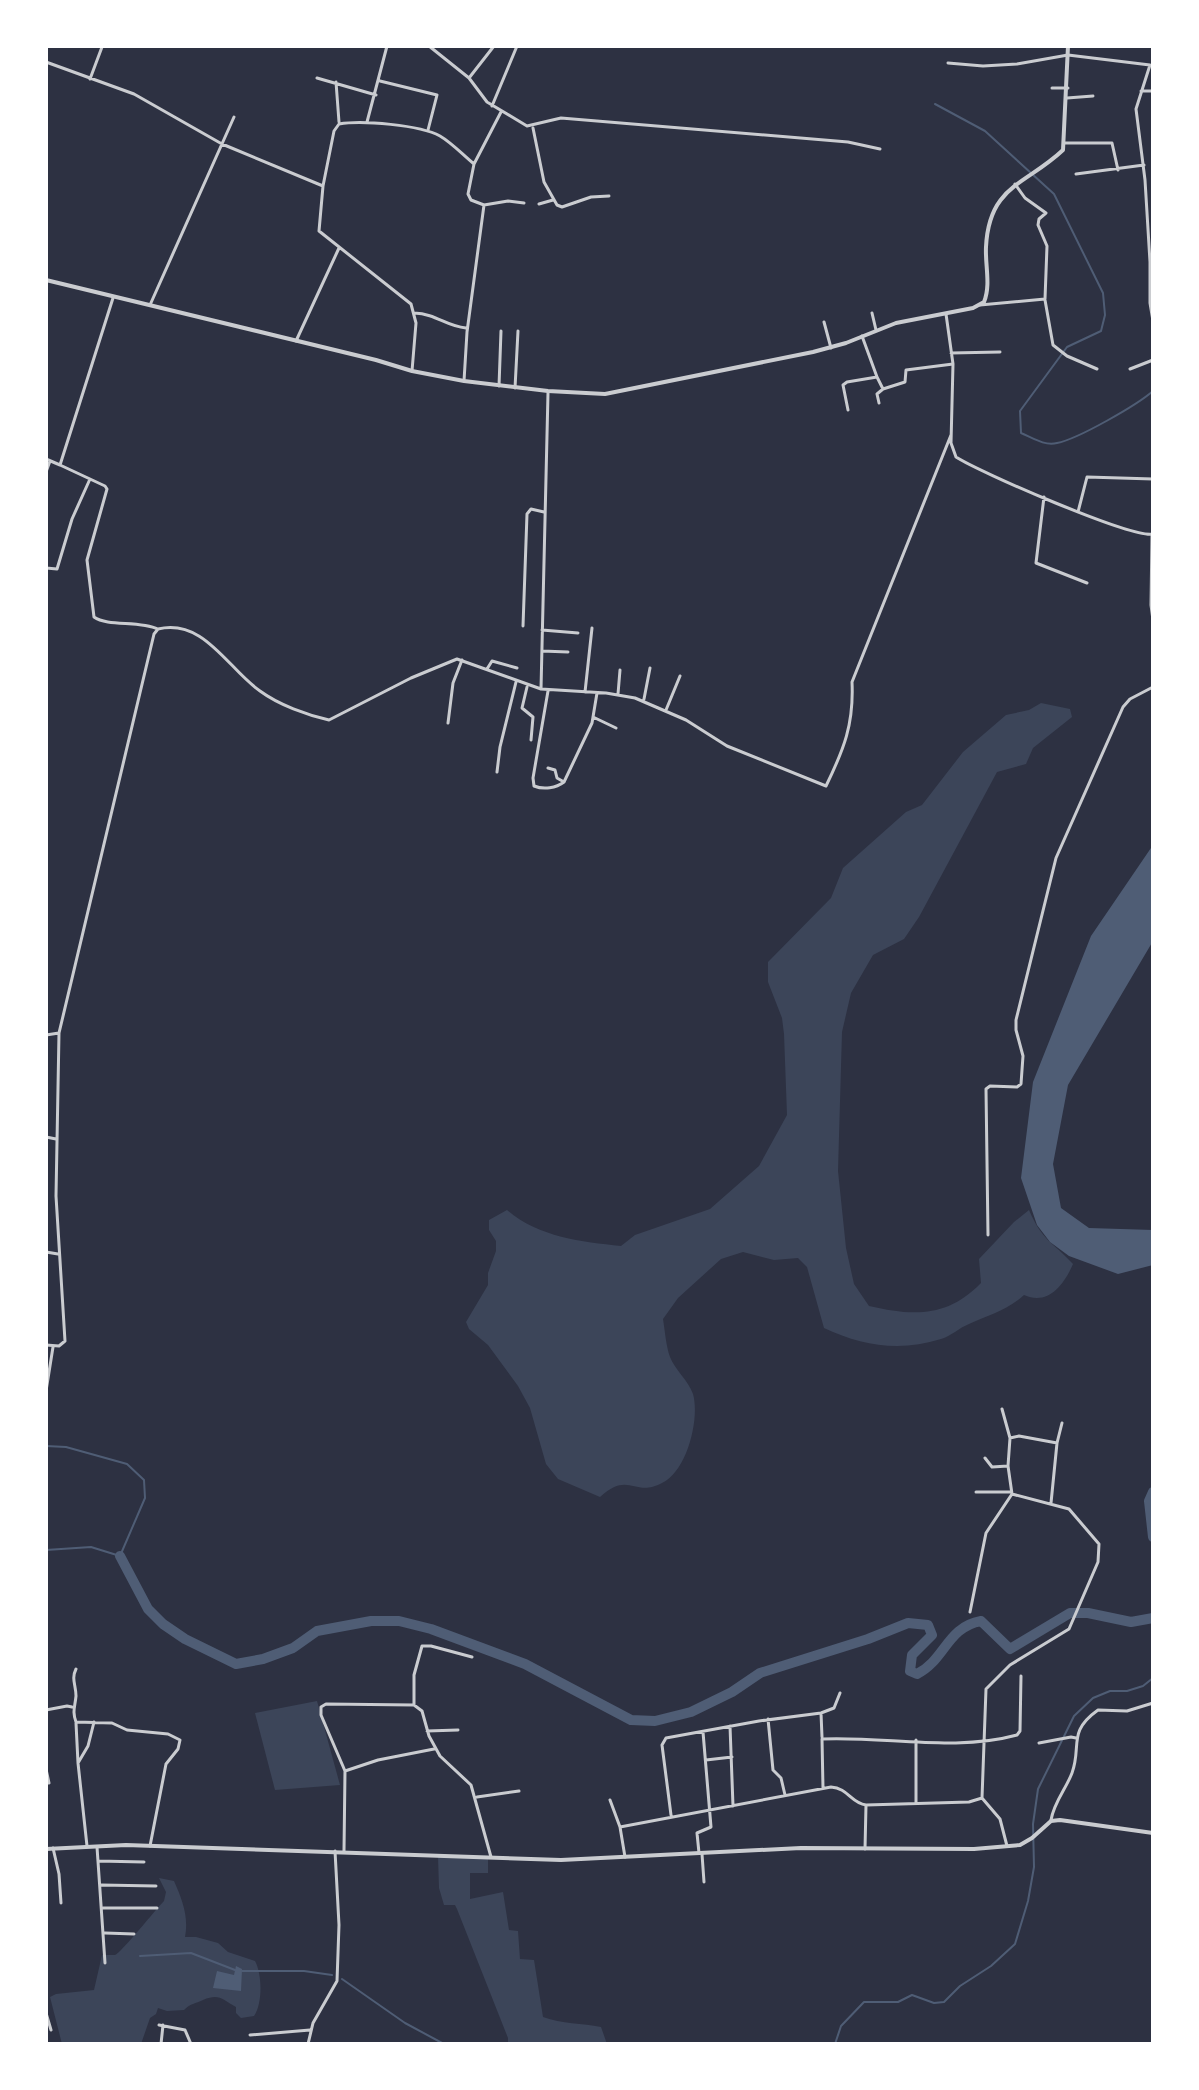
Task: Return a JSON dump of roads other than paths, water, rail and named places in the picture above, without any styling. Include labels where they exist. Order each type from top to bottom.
[{"type":"street","points":[[367,122],[387,46]]},
{"type":"street","points":[[430,46],[469,78],[492,106],[522,124],[533,126],[561,118],[848,142],[880,149]]},
{"type":"street","points":[[469,78],[494,46]]},
{"type":"street","points":[[492,106],[517,46]]},
{"type":"street","points":[[980,305],[985,300],[987,288],[989,225],[998,203],[1015,184],[1062,152],[1068,46]]},
{"type":"street","points":[[90,79],[102,47]]},
{"type":"street","points":[[948,63],[1017,64],[1068,55],[1151,66],[1141,91],[1136,118],[1144,165],[1153,320]]},
{"type":"street","points":[[46,62],[153,103],[222,144],[323,186]]},
{"type":"street","points":[[317,78],[376,95]]},
{"type":"street","points":[[380,81],[437,95],[427,131]]},
{"type":"street","points":[[336,82],[339,124],[334,131],[318,229],[405,298],[414,313],[412,371]]},
{"type":"street","points":[[1052,88],[1068,88]]},
{"type":"street","points":[[1141,91],[1153,91]]},
{"type":"street","points":[[1067,98],[1093,96]]},
{"type":"street","points":[[501,112],[474,164],[468,196],[484,205],[508,201],[524,203]]},
{"type":"street","points":[[150,305],[234,117]]},
{"type":"street","points":[[339,124],[367,122],[427,131],[446,140],[474,164]]},
{"type":"street","points":[[533,126],[538,162],[553,200],[562,207],[591,197],[609,196]]},
{"type":"street","points":[[1064,143],[1112,143],[1118,170]]},
{"type":"street","points":[[1076,174],[1144,165]]},
{"type":"street","points":[[1145,180],[1153,181]]},
{"type":"street","points":[[1015,184],[1025,198],[1046,213],[1039,219],[1038,225],[1047,246],[1045,299],[1050,337],[1055,347],[1067,356],[1097,369]]},
{"type":"street","points":[[539,204],[553,200]]},
{"type":"street","points":[[464,381],[467,328],[484,205]]},
{"type":"street","points":[[296,341],[339,248]]},
{"type":"street","points":[[46,280],[412,371],[515,388],[616,393],[831,348],[876,330],[980,305],[1045,299]]},
{"type":"street","points":[[60,465],[114,297]]},
{"type":"street","points":[[414,313],[435,316],[449,326],[467,328]]},
{"type":"street","points":[[872,313],[876,330]]},
{"type":"street","points":[[946,314],[953,364],[952,450],[958,459],[1078,512],[1138,534],[1152,535],[1153,620]]},
{"type":"street","points":[[824,322],[831,348]]},
{"type":"street","points":[[499,386],[501,331]]},
{"type":"street","points":[[515,388],[518,331]]},
{"type":"street","points":[[862,336],[883,389]]},
{"type":"street","points":[[951,353],[1000,352]]},
{"type":"street","points":[[1130,369],[1153,360]]},
{"type":"street","points":[[879,403],[877,394],[905,382],[906,370],[953,364]]},
{"type":"street","points":[[848,410],[844,384],[877,377]]},
{"type":"street","points":[[541,689],[548,391]]},
{"type":"street","points":[[46,472],[48,460],[107,489],[87,560],[92,612],[101,621],[134,622],[158,629],[178,627],[192,632],[231,662],[263,694],[329,720],[411,678],[451,661],[462,660],[548,691],[618,694],[643,701],[666,710],[727,746],[826,786],[839,759],[853,712],[852,682],[951,435]]},
{"type":"street","points":[[1078,512],[1088,477],[1153,479]]},
{"type":"street","points":[[46,568],[57,569],[74,513],[90,479]]},
{"type":"street","points":[[1044,497],[1036,563],[1087,583]]},
{"type":"street","points":[[523,626],[527,514],[531,509],[544,512]]},
{"type":"street","points":[[585,692],[592,628]]},
{"type":"street","points":[[46,1345],[53,1347],[65,1341],[56,1196],[59,1033],[101,865],[130,729],[154,634],[158,629]]},
{"type":"street","points":[[542,630],[578,633]]},
{"type":"street","points":[[542,651],[568,652]]},
{"type":"street","points":[[448,723],[453,683],[462,660]]},
{"type":"street","points":[[487,669],[491,661],[517,668]]},
{"type":"street","points":[[643,701],[650,668]]},
{"type":"street","points":[[618,694],[620,670]]},
{"type":"street","points":[[666,710],[680,676]]},
{"type":"street","points":[[497,772],[516,682]]},
{"type":"street","points":[[528,686],[522,708],[533,717],[531,740]]},
{"type":"street","points":[[988,1235],[986,1089],[990,1086],[1012,1087],[1021,1084],[1023,1056],[1016,1020],[1056,858],[1123,707],[1130,699],[1153,687]]},
{"type":"street","points":[[548,691],[533,785],[539,788],[551,788],[564,782],[593,717],[597,693]]},
{"type":"street","points":[[593,717],[616,728]]},
{"type":"street","points":[[548,768],[555,770],[557,778],[564,782]]},
{"type":"street","points":[[46,1035],[59,1033]]},
{"type":"street","points":[[46,1137],[56,1139]]},
{"type":"street","points":[[46,1252],[60,1255]]},
{"type":"street","points":[[46,1391],[53,1347]]},
{"type":"street","points":[[970,1612],[986,1533],[1012,1493],[1008,1466],[1010,1438],[1002,1409]]},
{"type":"street","points":[[1051,1505],[1062,1423]]},
{"type":"street","points":[[1010,1438],[1029,1437],[1057,1443]]},
{"type":"street","points":[[985,1458],[992,1467],[1008,1466]]},
{"type":"street","points":[[976,1492],[1012,1493],[1072,1511],[1099,1544],[1098,1562],[1069,1629],[1022,1656],[988,1686],[982,1798],[1000,1819],[1007,1847]]},
{"type":"street","points":[[414,1705],[414,1675],[422,1646],[472,1657]]},
{"type":"street","points":[[76,1669],[73,1675],[76,1695],[72,1707],[87,1846]]},
{"type":"street","points":[[822,1739],[943,1743],[1019,1733],[1021,1676]]},
{"type":"street","points":[[671,1815],[663,1741],[768,1719],[821,1713],[834,1708],[840,1693]]},
{"type":"street","points":[[46,1849],[150,1846],[561,1860],[801,1848],[1007,1847],[1027,1842],[1051,1821],[1056,1803],[1073,1771],[1076,1738],[1085,1721],[1098,1710],[1127,1711],[1153,1703]]},
{"type":"street","points":[[344,1851],[345,1771],[343,1760],[321,1715],[321,1707],[326,1704],[414,1705],[422,1711],[427,1731],[440,1756],[471,1785],[477,1797],[491,1857]]},
{"type":"street","points":[[46,1710],[72,1707]]},
{"type":"street","points":[[821,1713],[823,1788]]},
{"type":"street","points":[[768,1719],[773,1770],[781,1778],[785,1796]]},
{"type":"street","points":[[76,1722],[112,1723],[127,1730],[168,1734],[180,1740],[178,1749],[166,1764],[150,1846]]},
{"type":"street","points":[[78,1763],[88,1746],[94,1722]]},
{"type":"street","points":[[730,1726],[733,1806]]},
{"type":"street","points":[[427,1731],[458,1730]]},
{"type":"street","points":[[703,1731],[711,1827],[697,1833],[704,1882]]},
{"type":"street","points":[[1039,1743],[1076,1738]]},
{"type":"street","points":[[916,1740],[916,1803]]},
{"type":"street","points":[[345,1771],[371,1762],[436,1749]]},
{"type":"street","points":[[706,1760],[732,1757]]},
{"type":"street","points":[[46,1769],[49,1783],[46,1783]]},
{"type":"street","points":[[620,1827],[823,1788],[843,1789],[856,1803],[866,1805],[969,1802],[982,1798]]},
{"type":"street","points":[[477,1797],[519,1791]]},
{"type":"street","points":[[610,1800],[620,1827],[625,1858]]},
{"type":"street","points":[[865,1849],[866,1805]]},
{"type":"street","points":[[1051,1821],[1153,1833]]},
{"type":"street","points":[[97,1846],[105,1963]]},
{"type":"street","points":[[53,1848],[61,1903]]},
{"type":"street","points":[[308,2044],[310,2030],[337,1981],[339,1925],[335,1851]]},
{"type":"street","points":[[98,1861],[144,1862]]},
{"type":"street","points":[[101,1885],[156,1886]]},
{"type":"street","points":[[103,1908],[157,1908]]},
{"type":"street","points":[[104,1933],[134,1934]]},
{"type":"street","points":[[46,2013],[51,2030]]},
{"type":"street","points":[[161,2044],[161,2025],[185,2030],[191,2044]]},
{"type":"street","points":[[250,2035],[310,2030]]},
{"type":"waterway","points":[[935,104],[985,131],[1054,194],[1103,293],[1105,315],[1101,331],[1067,347],[1020,411],[1021,433],[1039,441],[1057,443],[1107,421],[1153,391]]},
{"type":"waterway","points":[[46,1446],[66,1447],[127,1464],[144,1480],[145,1498],[120,1556],[91,1547],[46,1550]]},
{"type":"waterway","points":[[1153,1492],[1149,1501],[1153,1537]]},
{"type":"waterway","points":[[120,1556],[148,1609],[163,1624],[185,1639],[236,1664],[263,1659],[293,1648],[317,1631],[371,1621],[399,1621],[431,1629],[525,1664],[631,1720],[655,1721],[691,1712],[732,1692],[760,1673],[908,1623],[928,1625],[932,1635],[912,1655],[910,1671],[917,1674],[934,1661],[961,1630],[981,1621],[1010,1649],[1070,1613],[1088,1613],[1131,1622],[1153,1618]]},
{"type":"waterway","points":[[835,2044],[841,2026],[864,2002],[898,2002],[912,1995],[934,2003],[944,2002],[1015,1944],[1034,1867],[1033,1824],[1038,1789],[1074,1716],[1093,1698],[1110,1691],[1127,1691],[1143,1686],[1153,1678]]},
{"type":"waterway","points":[[140,1956],[191,1953],[235,1970]]},
{"type":"waterway","points":[[242,1971],[304,1971],[332,1975]]},
{"type":"waterway","points":[[342,1979],[405,2023],[444,2044]]}]
